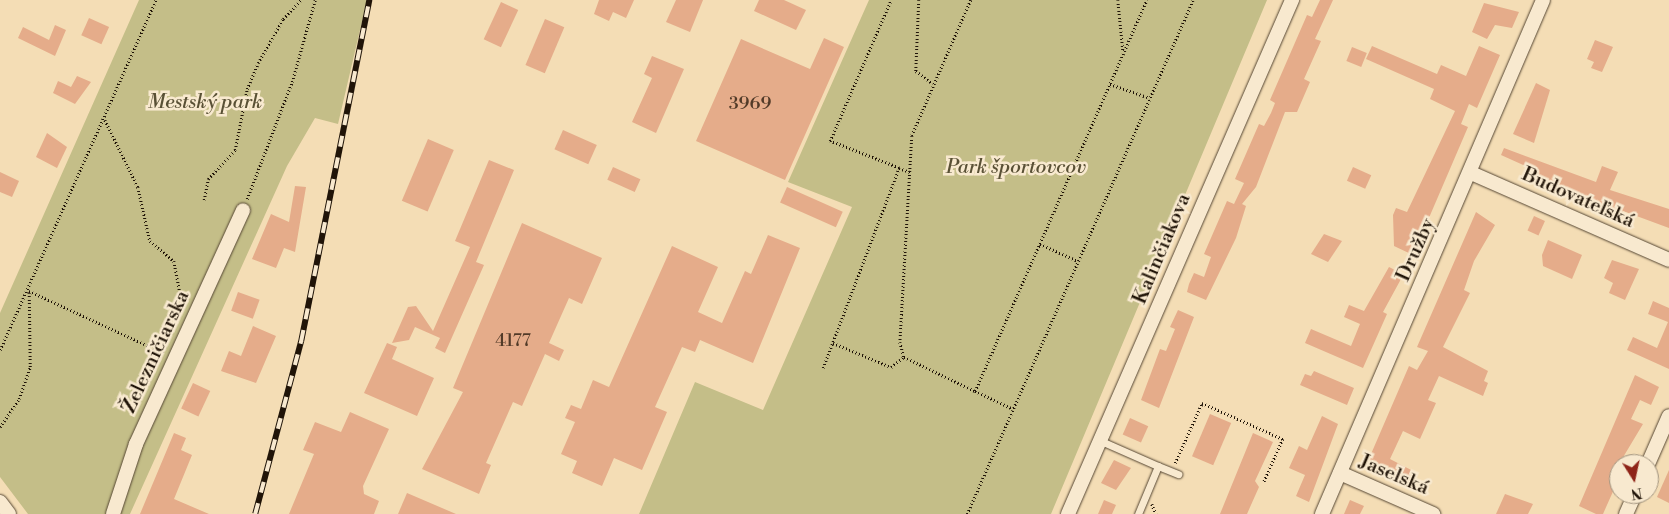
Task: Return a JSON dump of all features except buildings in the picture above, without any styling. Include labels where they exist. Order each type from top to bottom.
[{"type":"street","name":"Kalinčiakova","points":[[1068,514],[1292,0]]},
{"type":"street","name":"Družby","points":[[1322,514],[1471,173],[1542,0]]},
{"type":"street","name":"Budovateľská","points":[[1471,173],[1669,260]]},
{"type":"street","name":"Železničiarska","points":[[113,514],[136,444],[188,334],[243,210]]},
{"type":"street","points":[[1652,454],[1669,416]]},
{"type":"street","name":"Jaselská","points":[[1340,473],[1433,514]]},
{"type":"street","points":[[0,502],[9,514]]},
{"type":"lane","points":[[1100,441],[1175,473]]},
{"type":"lane","points":[[1138,514],[1158,466]]},
{"type":"path","points":[[0,350],[29,291],[156,0]]},
{"type":"path","points":[[204,200],[208,179],[235,150],[247,89],[258,63],[283,19],[301,0]]},
{"type":"path","points":[[243,210],[292,82],[315,1],[311,0]]},
{"type":"path","points":[[891,0],[830,141],[910,172]]},
{"type":"path","points":[[919,0],[916,71],[933,84]]},
{"type":"path","points":[[971,0],[912,136],[900,342],[904,357],[1013,409]]},
{"type":"path","points":[[1118,0],[1123,53]]},
{"type":"path","points":[[975,392],[1147,0]]},
{"type":"path","points":[[967,514],[1193,0]]},
{"type":"path","points":[[1110,84],[1150,98]]},
{"type":"path","points":[[104,119],[138,187],[150,241],[174,261],[188,334]]},
{"type":"path","points":[[823,368],[899,168]]},
{"type":"path","points":[[1040,244],[1078,261]]},
{"type":"path","points":[[29,291],[176,359]]},
{"type":"path","points":[[0,427],[19,399],[30,367],[29,291]]},
{"type":"path","points":[[833,343],[891,367],[904,357]]},
{"type":"path","points":[[1175,473],[1202,403],[1283,440],[1264,482]]},
{"type":"green space","name":"Mestský park","points":[[139,0],[367,0],[338,124],[315,118],[287,166],[130,514],[28,514],[0,477],[0,313]]},
{"type":"green space","name":"Park športovcov","points":[[869,0],[1267,0],[1051,514],[639,514],[695,382],[763,410],[852,207],[788,182]]},
{"type":"railway","points":[[255,514],[301,341],[369,0]]}]
